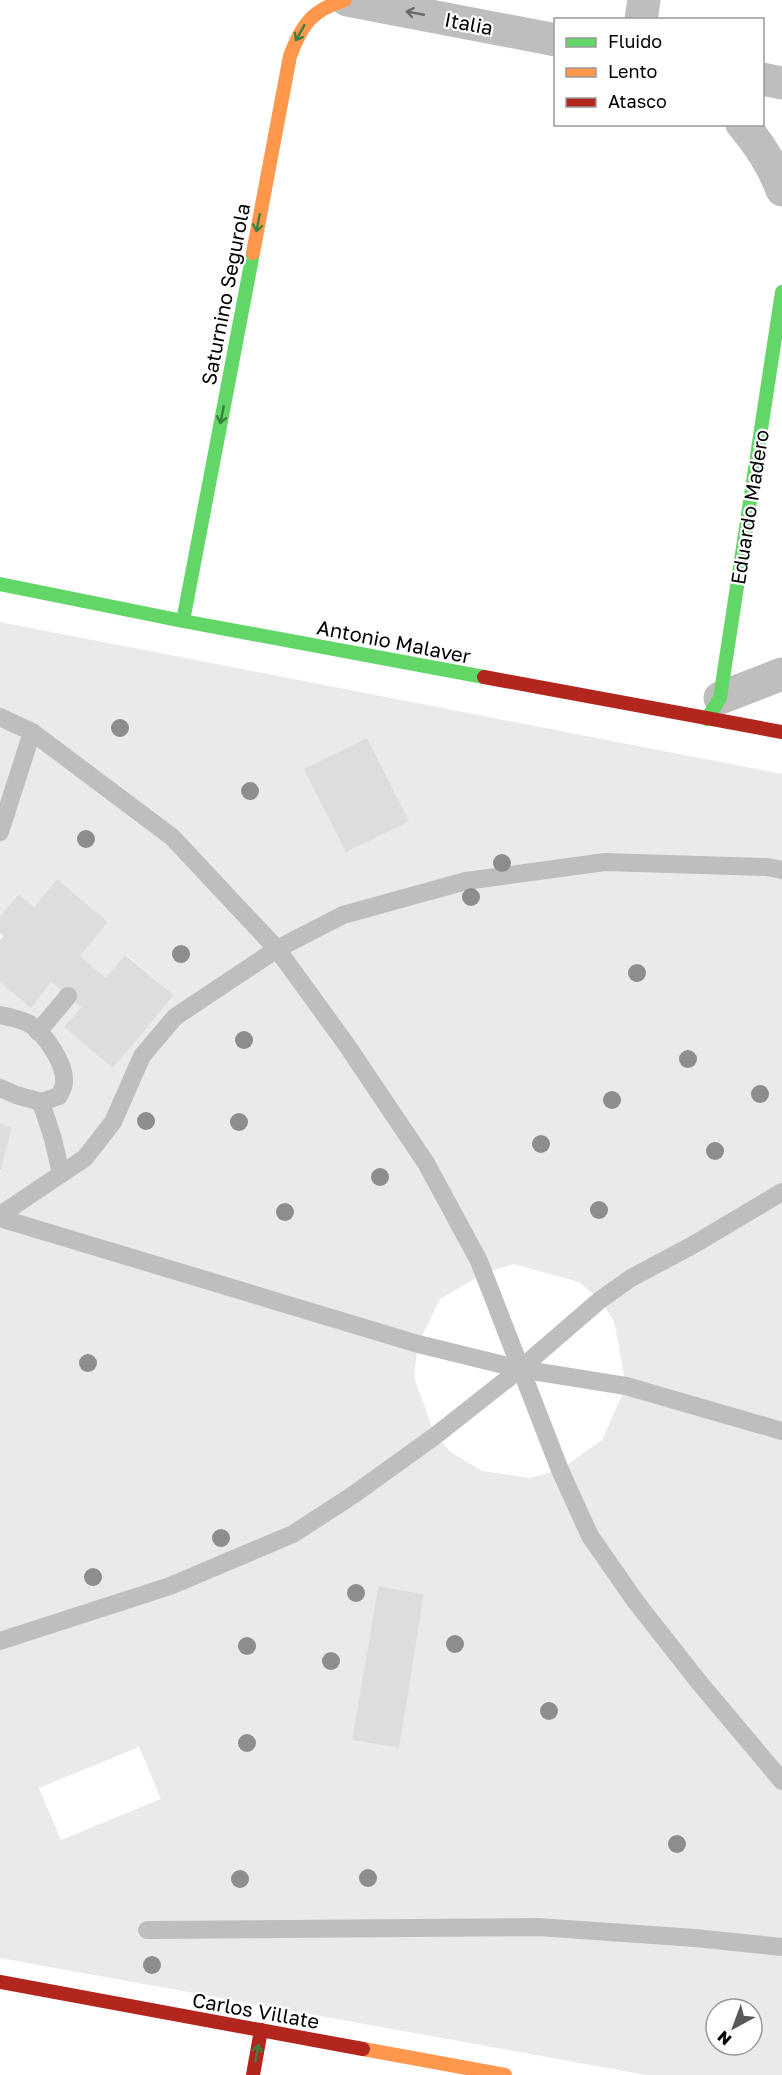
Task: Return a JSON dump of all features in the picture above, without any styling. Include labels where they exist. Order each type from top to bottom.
[{"type":"street","name":"Italia","points":[[346,0],[554,40]]},
{"type":"street","name":"Saturnino Segurola","points":[[183,621],[290,56],[296,38],[309,18],[326,5],[346,0]]},
{"type":"street","points":[[641,18],[644,0]]},
{"type":"street","points":[[764,79],[782,83]]},
{"type":"street","points":[[744,126],[758,142],[775,169],[782,190]]},
{"type":"street","name":"Eduardo Madero","points":[[714,708],[782,292]]},
{"type":"street","name":"Antonio Malaver","points":[[0,584],[183,621],[714,708],[782,732]]},
{"type":"street","points":[[714,708],[782,674]]},
{"type":"street","name":"Carlos Villate","points":[[0,1982],[505,2075]]},
{"type":"street","points":[[253,2075],[261,2030]]},
{"type":"lane","points":[[0,717],[32,732],[172,837],[277,949],[346,1044],[426,1163],[485,1273],[560,1470],[590,1536],[636,1602],[698,1681],[782,1781]]},
{"type":"lane","points":[[0,832],[32,732]]},
{"type":"lane","points":[[0,1217],[85,1158],[113,1122],[141,1056],[175,1017],[277,949],[343,915],[466,881],[605,862],[767,867],[782,870]]},
{"type":"lane","points":[[38,1032],[68,996]]},
{"type":"lane","points":[[0,1015],[28,1024],[38,1032],[59,1061],[64,1084],[58,1096],[41,1102],[0,1088]]},
{"type":"lane","points":[[41,1102],[53,1138],[61,1174]]},
{"type":"lane","points":[[0,1641],[170,1586],[293,1534],[353,1495],[435,1436],[520,1369],[600,1300],[631,1278],[693,1245],[782,1192]]},
{"type":"lane","points":[[0,1217],[418,1344],[520,1369],[626,1386],[782,1431]]},
{"type":"lane","points":[[147,1930],[538,1927],[695,1938],[782,1947]]},
{"type":"shaded area","points":[[0,622],[782,774],[782,2075],[646,2075],[0,1958],[0,1173],[12,1127],[0,1123],[0,982],[31,1007],[51,982],[81,1007],[64,1027],[113,1067],[174,995],[126,955],[106,978],[80,956],[108,922],[57,879],[34,907],[19,894],[0,916]],"holes":[[[514,1264],[579,1282],[600,1300],[614,1321],[626,1386],[602,1440],[560,1470],[530,1478],[482,1471],[451,1452],[435,1436],[414,1377],[418,1344],[440,1299],[485,1273]],[[378,1586],[424,1594],[398,1748],[352,1740]],[[139,1747],[161,1799],[61,1840],[39,1788]]]},
{"type":"building","points":[[367,738],[409,821],[346,852],[304,769]]},
{"type":"building","points":[[57,879],[108,922],[80,956],[106,978],[125,955],[174,995],[113,1068],[64,1027],[81,1007],[51,982],[31,1008],[0,982],[0,940],[3,936],[0,933],[0,916],[19,894],[34,907]]},
{"type":"building","points":[[0,1123],[12,1127],[1,1170],[0,1170]]},
{"type":"building","points":[[378,1586],[424,1594],[399,1748],[352,1740]]},
{"type":"traffic: fast","points":[[183,621],[253,253]]},
{"type":"traffic: fast","points":[[707,719],[720,698],[782,292]]},
{"type":"traffic: fast","points":[[0,584],[183,621],[484,677]]},
{"type":"traffic: slow","points":[[253,253],[290,56],[299,35],[310,20],[324,8],[345,0]]},
{"type":"traffic: slow","points":[[363,2049],[505,2075]]},
{"type":"traffic: jam","points":[[484,677],[782,732]]},
{"type":"traffic: jam","points":[[0,1982],[363,2049]]},
{"type":"traffic: jam","points":[[253,2075],[261,2030]]}]
